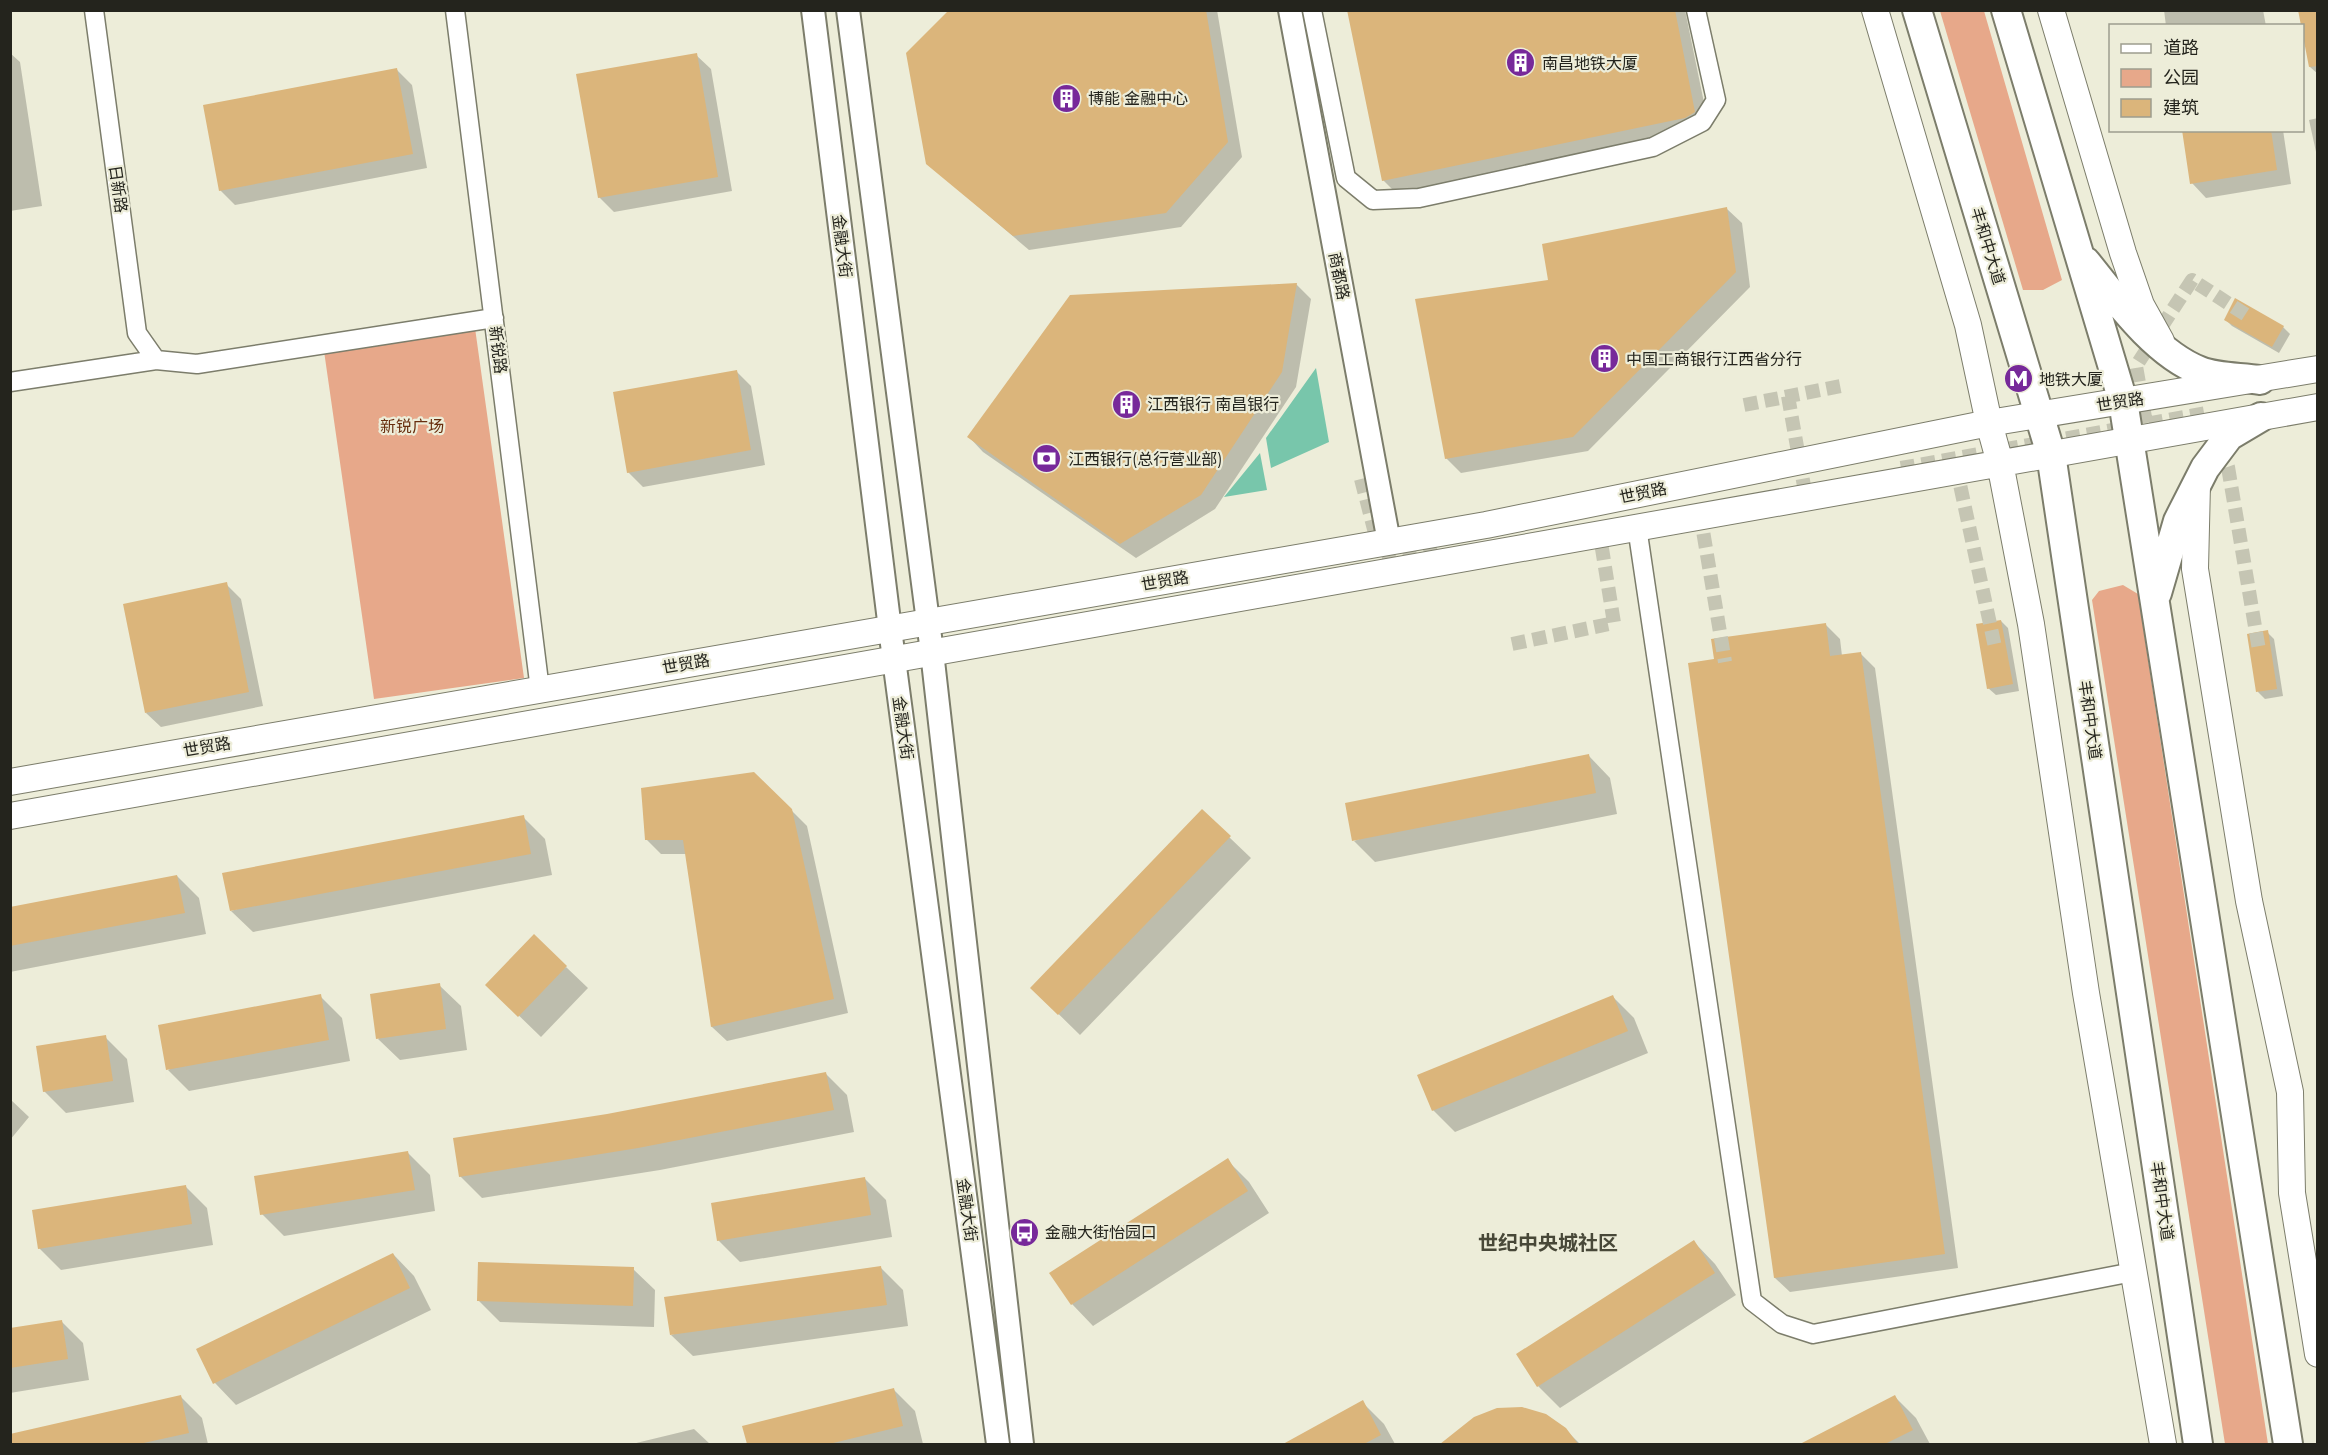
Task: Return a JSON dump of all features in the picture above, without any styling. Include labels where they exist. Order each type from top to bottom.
[{"type":"main road","points":[[1875,10],[1968,325],[2000,463],[2031,624],[2086,993],[2163,1444]]},
{"type":"main road","name":"丰和中大道","points":[[1917,10],[2050,454],[2198,1444]]},
{"type":"main road","points":[[2006,10],[2123,401],[2288,1444]]},
{"type":"main road","points":[[2051,10],[2123,253],[2141,305],[2167,351]]},
{"type":"main road","points":[[2077,251],[2128,314],[2167,351],[2200,372],[2260,380]]},
{"type":"main road","name":"世贸路","points":[[10,782],[1486,525],[1989,423],[2318,369]]},
{"type":"main road","name":"世贸路","points":[[10,816],[2318,407]]},
{"type":"main road","points":[[2155,600],[2178,521],[2197,484],[2229,436],[2261,417]]},
{"type":"main road","points":[[2197,484],[2195,569],[2249,901],[2290,1092],[2292,1193],[2318,1354]]},
{"type":"street","name":"日新路","points":[[94,10],[137,333],[156,360]]},
{"type":"street","name":"新锐路","points":[[455,10],[540,690]]},
{"type":"street","name":"金融大街","points":[[813,10],[890,629],[998,1444]]},
{"type":"street","name":"金融大街","points":[[848,10],[932,652],[1022,1444]]},
{"type":"street","name":"商都路","points":[[1290,10],[1389,542]]},
{"type":"street","points":[[1312,10],[1346,178],[1373,200],[1419,198],[1653,147],[1702,122],[1716,100],[1696,10]]},
{"type":"street","points":[[10,382],[156,360],[197,364],[494,318]]},
{"type":"street","points":[[1637,527],[1752,1301],[1782,1324],[1813,1334],[2133,1272]]},
{"type":"green space","points":[[1940,11],[1984,11],[2062,280],[2043,290],[2023,290]]},
{"type":"green space","name":"新锐广场","points":[[475,328],[524,678],[374,699],[324,351]]},
{"type":"green space","points":[[2123,585],[2138,594],[2268,1444],[2225,1444],[2092,600],[2099,591]]},
{"type":"shaded area","points":[[1316,368],[1329,442],[1271,468],[1266,438]]},
{"type":"shaded area","points":[[1260,453],[1267,490],[1224,497]]},
{"type":"building","name":"博能 金融中心","points":[[949,10],[1206,10],[1228,142],[1166,213],[1013,236],[926,164],[906,53]]},
{"type":"building","name":"南昌地铁大厦","points":[[1347,10],[1675,10],[1695,112],[1685,118],[1382,181]]},
{"type":"building","points":[[2298,10],[2318,10],[2318,66],[2309,67],[2304,41],[2304,24],[2301,24]]},
{"type":"building","points":[[697,53],[718,177],[598,198],[576,74]]},
{"type":"building","points":[[397,68],[413,154],[219,191],[203,105]]},
{"type":"building","points":[[2182,132],[2271,132],[2277,170],[2190,184]]},
{"type":"building","points":[[1727,207],[1736,272],[1573,437],[1445,459],[1415,299],[1548,280],[1542,244]]},
{"type":"building","name":"江西银行 南昌银行","points":[[1297,283],[1282,372],[1201,495],[1120,544],[967,437],[1070,295]]},
{"type":"building","points":[[2235,298],[2284,326],[2272,347],[2224,320]]},
{"type":"building","points":[[737,370],[751,450],[627,473],[613,392]]},
{"type":"building","points":[[227,582],[249,692],[145,713],[123,604]]},
{"type":"building","points":[[2001,620],[2013,684],[1987,689],[1976,624]]},
{"type":"building","points":[[1826,623],[1830,656],[1861,652],[1945,1254],[1774,1278],[1688,663],[1714,659],[1711,639]]},
{"type":"building","points":[[2268,630],[2277,689],[2256,692],[2247,634]]},
{"type":"building","points":[[1589,754],[1596,793],[1352,841],[1345,803]]},
{"type":"building","points":[[754,772],[792,809],[834,999],[711,1027],[683,840],[645,840],[641,788]]},
{"type":"building","points":[[1202,809],[1231,836],[1058,1015],[1030,988]]},
{"type":"building","points":[[524,815],[531,854],[230,911],[222,873]]},
{"type":"building","points":[[177,875],[185,913],[10,946],[10,907]]},
{"type":"building","points":[[534,934],[567,966],[518,1017],[485,985]]},
{"type":"building","points":[[440,983],[446,1029],[376,1039],[370,994]]},
{"type":"building","points":[[321,994],[329,1040],[166,1070],[158,1025]]},
{"type":"building","points":[[1613,995],[1628,1031],[1432,1111],[1417,1075]]},
{"type":"building","points":[[106,1035],[113,1081],[43,1092],[36,1046]]},
{"type":"building","points":[[826,1072],[834,1110],[638,1148],[459,1177],[453,1138],[607,1114]]},
{"type":"building","points":[[408,1151],[415,1190],[260,1215],[254,1176]]},
{"type":"building","points":[[1228,1158],[1248,1191],[1071,1305],[1049,1273]]},
{"type":"building","points":[[865,1177],[871,1215],[717,1241],[711,1203]]},
{"type":"building","points":[[186,1185],[192,1224],[38,1249],[32,1210]]},
{"type":"building","points":[[1694,1240],[1715,1273],[1537,1387],[1516,1354]]},
{"type":"building","points":[[393,1253],[410,1288],[213,1384],[196,1349]]},
{"type":"building","points":[[478,1262],[634,1267],[633,1306],[477,1301]]},
{"type":"building","points":[[881,1266],[887,1305],[670,1335],[664,1297]]},
{"type":"building","points":[[62,1320],[68,1359],[10,1368],[10,1328]]},
{"type":"building","points":[[894,1388],[903,1426],[829,1444],[747,1444],[742,1426]]},
{"type":"building","points":[[181,1395],[189,1433],[139,1444],[10,1444],[10,1434]]},
{"type":"building","points":[[1895,1395],[1913,1430],[1885,1444],[1800,1444]]},
{"type":"building","points":[[1363,1400],[1381,1435],[1364,1444],[1283,1444]]},
{"type":"building","points":[[1522,1407],[1546,1414],[1566,1428],[1578,1444],[1440,1444],[1474,1417],[1497,1408]]},
{"type":"tunnel","points":[[2146,423],[2136,366],[2192,280],[2251,318]]},
{"type":"tunnel","points":[[1744,405],[1841,386]]},
{"type":"tunnel","points":[[1788,396],[1804,486]]},
{"type":"tunnel","points":[[1901,468],[2207,413],[2214,429]]},
{"type":"tunnel","points":[[2221,447],[2228,467],[2259,650]]},
{"type":"tunnel","points":[[1956,466],[1995,647]]},
{"type":"tunnel","points":[[1361,479],[1382,560],[1442,549]]},
{"type":"tunnel","points":[[1700,513],[1725,662]]},
{"type":"tunnel","points":[[1512,644],[1614,623],[1599,530]]},
{"type":"place","name":"南昌地铁大厦","points":[[1521,63]]},
{"type":"place","name":"博能 金融中心","points":[[1067,98]]},
{"type":"place","name":"中国工商银行江西省分行","points":[[1605,359]]},
{"type":"place","name":"地铁大厦","points":[[2018,379]]},
{"type":"place","name":"江西银行 南昌银行","points":[[1126,404]]},
{"type":"place","name":"江西银行(总行营业部)","points":[[1047,459]]},
{"type":"place","name":"金融大街怡园口","points":[[1024,1232]]},
{"type":"district","name":"世纪中央城社区","points":[[1548,1243]]}]
